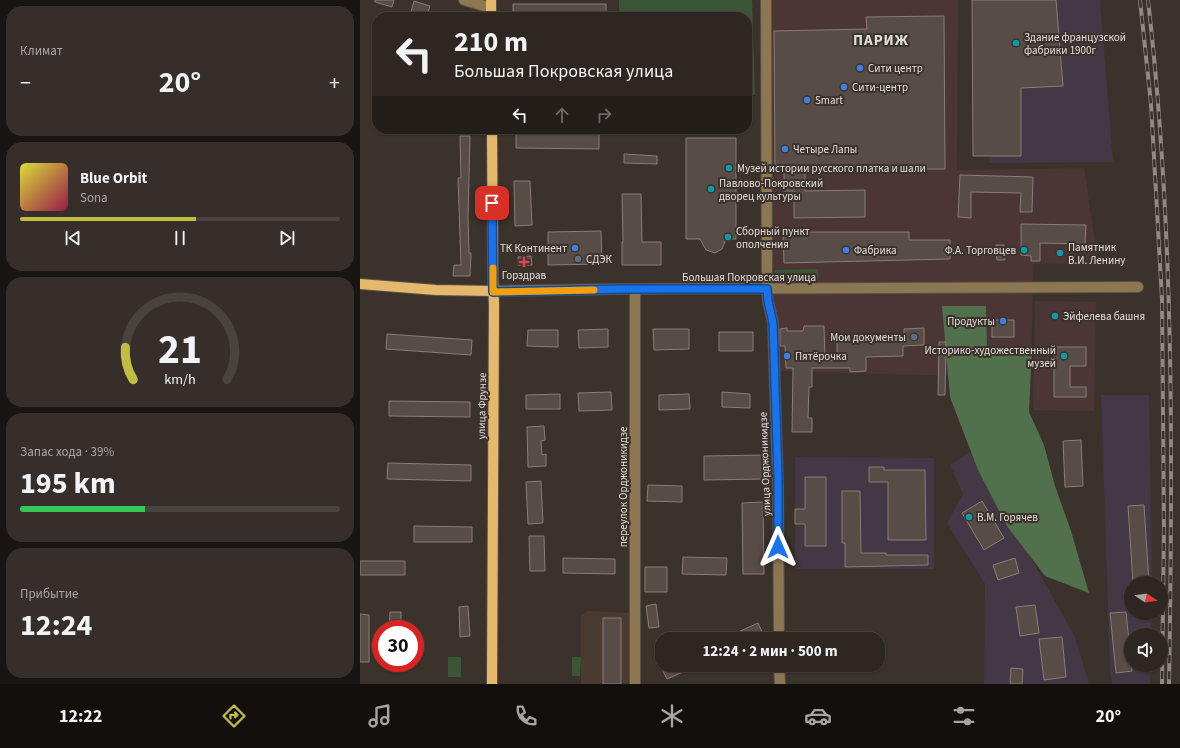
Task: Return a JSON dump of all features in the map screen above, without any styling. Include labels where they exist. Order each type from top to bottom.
[{"type":"main road","name":"улица Фрунзе","points":[[492,134],[494,384],[492,684]]},
{"type":"main road","name":"Большая Покровская улица","points":[[360,284],[436,290],[493,292]]},
{"type":"street","points":[[464,0],[491,8]]},
{"type":"street","name":"улица Орджоникидзе","points":[[766,0],[767,289],[773,323],[778,486],[779,632]]},
{"type":"street","name":"Большая Покровская улица","points":[[493,292],[635,289],[1138,287]]},
{"type":"street","name":"переулок Орджоникидзе","points":[[635,289],[635,684]]},
{"type":"street","points":[[779,672],[780,684]]},
{"type":"shaded area","points":[[769,0],[958,0],[957,170],[1084,168],[1098,263],[1033,264],[1031,378],[778,371],[773,280]]},
{"type":"shaded area","points":[[991,0],[1100,0],[1113,162],[989,163]]},
{"type":"shaded area","name":"Историко-художественный музей","points":[[1035,301],[1096,302],[1094,411],[1033,410]]},
{"type":"shaded area","points":[[1101,395],[1149,395],[1152,576],[1124,576],[1124,620],[1152,620],[1151,628],[1124,628],[1124,672],[1151,672],[1150,684],[1112,684],[1110,669]]},
{"type":"shaded area","points":[[971,451],[1075,637],[1089,684],[984,684],[985,584],[947,523],[963,494],[950,465]]},
{"type":"shaded area","points":[[795,457],[934,458],[934,569],[795,569]]},
{"type":"shaded area","points":[[588,611],[630,613],[630,684],[581,684],[581,615]]},
{"type":"green space","points":[[619,0],[752,0],[755,95],[752,95],[752,12],[619,12]]},
{"type":"green space","points":[[818,269],[818,278],[774,278],[775,270]]},
{"type":"green space","points":[[942,306],[986,306],[987,353],[1032,346],[1029,412],[1044,445],[1055,486],[1071,531],[1089,593],[1045,576],[1007,526],[978,470],[950,397]]},
{"type":"green space","points":[[448,657],[461,657],[461,677],[448,677]]},
{"type":"green space","points":[[572,657],[581,657],[580,676],[572,676]]},
{"type":"building","points":[[375,0],[394,0],[392,7],[375,2]]},
{"type":"building","name":"Здание французской фабрики 1900г","points":[[972,0],[1056,0],[1063,86],[1021,88],[1021,156],[973,156]]},
{"type":"building","points":[[414,1],[430,6],[428,12],[411,12]]},
{"type":"building","points":[[513,4],[606,4],[606,12],[513,12]]},
{"type":"building","name":"Сити центр","points":[[944,16],[945,169],[805,169],[805,191],[865,190],[865,217],[794,218],[794,191],[784,191],[784,169],[775,169],[774,31],[867,29],[866,17]]},
{"type":"building","points":[[516,134],[599,134],[599,149],[516,148]]},
{"type":"building","points":[[460,136],[470,136],[468,218],[469,253],[471,253],[470,276],[453,276],[454,265],[461,265],[458,178],[461,178]]},
{"type":"building","name":"Павлово-Покровский дворец культуры","points":[[686,138],[736,138],[736,239],[726,239],[722,249],[715,253],[706,250],[700,239],[686,239]]},
{"type":"building","points":[[624,154],[657,156],[657,164],[624,163]]},
{"type":"building","points":[[960,175],[1033,177],[1032,212],[1020,212],[1021,193],[971,192],[971,218],[958,217]]},
{"type":"building","points":[[514,181],[530,181],[532,225],[515,226]]},
{"type":"building","points":[[622,194],[641,194],[642,242],[661,242],[661,265],[622,265]]},
{"type":"building","points":[[1021,224],[1086,225],[1085,244],[1040,243],[1040,261],[1031,261],[1031,256],[1021,255]]},
{"type":"building","name":"ТК Континент","points":[[601,231],[602,264],[548,265],[548,232]]},
{"type":"building","name":"Фабрика","points":[[783,232],[909,232],[909,240],[950,240],[950,259],[784,263]]},
{"type":"building","points":[[996,245],[1004,245],[1005,260],[997,260]]},
{"type":"building","points":[[531,256],[532,265],[518,265],[518,257]]},
{"type":"building","points":[[992,320],[1014,320],[1014,337],[992,337]]},
{"type":"building","points":[[804,326],[824,326],[825,360],[837,360],[837,336],[846,336],[846,340],[904,339],[904,329],[924,328],[924,345],[903,346],[903,356],[866,357],[866,371],[850,372],[850,368],[812,368],[812,387],[809,387],[808,418],[812,418],[812,432],[792,432],[793,368],[786,368],[785,346],[780,346],[780,329],[787,328],[787,331],[803,331]]},
{"type":"building","points":[[608,329],[608,347],[579,348],[578,330]]},
{"type":"building","points":[[653,329],[689,329],[689,349],[654,350]]},
{"type":"building","points":[[528,330],[558,330],[558,347],[527,346]]},
{"type":"building","points":[[719,332],[753,332],[753,351],[719,351]]},
{"type":"building","points":[[387,334],[472,340],[471,355],[386,349]]},
{"type":"building","points":[[939,342],[946,342],[945,395],[938,395]]},
{"type":"building","points":[[1054,347],[1086,347],[1086,366],[1070,366],[1070,387],[1086,387],[1086,397],[1054,397]]},
{"type":"building","points":[[611,392],[612,410],[579,411],[578,393]]},
{"type":"building","points":[[722,392],[750,394],[750,408],[722,407]]},
{"type":"building","points":[[560,394],[560,409],[526,409],[526,395]]},
{"type":"building","points":[[689,394],[690,409],[659,410],[659,395]]},
{"type":"building","points":[[389,401],[470,402],[470,417],[389,416]]},
{"type":"building","points":[[544,426],[545,440],[541,441],[542,455],[546,454],[546,466],[528,467],[527,427]]},
{"type":"building","points":[[1081,440],[1083,486],[1065,487],[1063,441]]},
{"type":"building","points":[[764,455],[764,479],[704,480],[704,456]]},
{"type":"building","points":[[388,463],[471,465],[471,481],[387,479]]},
{"type":"building","points":[[869,467],[884,467],[884,470],[925,470],[926,540],[888,540],[888,482],[869,482]]},
{"type":"building","points":[[805,477],[826,477],[826,546],[805,546],[805,524],[795,524],[795,509],[805,509]]},
{"type":"building","points":[[541,481],[543,523],[528,524],[526,482]]},
{"type":"building","points":[[648,485],[682,486],[682,502],[647,501]]},
{"type":"building","points":[[842,491],[860,491],[861,553],[886,553],[886,555],[928,555],[928,565],[845,567],[845,543],[842,543]]},
{"type":"building","points":[[982,501],[1004,538],[984,550],[962,513]]},
{"type":"building","points":[[763,502],[764,574],[743,574],[742,503]]},
{"type":"building","points":[[1144,505],[1149,576],[1133,576],[1128,506]]},
{"type":"building","points":[[414,526],[472,527],[472,542],[414,542]]},
{"type":"building","points":[[529,536],[544,536],[545,571],[530,571]]},
{"type":"building","points":[[683,557],[727,558],[726,575],[682,574]]},
{"type":"building","points":[[563,558],[615,559],[615,574],[563,573]]},
{"type":"building","points":[[1015,558],[1019,573],[998,580],[993,565]]},
{"type":"building","points":[[360,561],[405,561],[405,575],[360,575]]},
{"type":"building","points":[[645,567],[667,567],[667,592],[645,592]]},
{"type":"building","points":[[656,604],[659,627],[649,628],[646,606]]},
{"type":"building","points":[[1035,605],[1039,633],[1020,636],[1016,607]]},
{"type":"building","points":[[468,606],[470,636],[460,637],[459,607]]},
{"type":"building","points":[[390,612],[401,612],[401,620],[390,620]]},
{"type":"building","points":[[1124,612],[1124,620],[1127,620],[1128,628],[1124,628],[1124,672],[1116,673],[1110,613]]},
{"type":"building","points":[[360,614],[369,615],[369,662],[360,662]]},
{"type":"building","points":[[603,618],[621,618],[621,684],[603,684]]},
{"type":"building","points":[[758,623],[762,632],[738,632]]},
{"type":"building","points":[[1062,637],[1066,677],[1044,680],[1039,639]]},
{"type":"building","points":[[1011,668],[1023,669],[1022,684],[1010,684]]},
{"type":"building","points":[[664,672],[683,672],[667,679]]},
{"type":"railway","points":[[1140,0],[1151,104],[1162,299],[1164,528],[1162,684]]},
{"type":"railway","points":[[1148,0],[1157,85],[1163,171],[1170,342],[1171,513],[1169,684]]},
{"type":"slow traffic","points":[[493,268],[493,292],[594,290]]},
{"type":"place","name":"Здание французской фабрики 1900г","points":[[1016,43]]},
{"type":"place","name":"Сити центр","points":[[860,68]]},
{"type":"place","name":"Сити-центр","points":[[844,87]]},
{"type":"place","name":"Smart","points":[[807,100]]},
{"type":"place","name":"Четыре Лапы","points":[[785,149]]},
{"type":"place","name":"Музей истории русского платка и шали","points":[[729,168]]},
{"type":"place","name":"Павлово-Покровский дворец культуры","points":[[711,189]]},
{"type":"place","name":"Сборный пункт ополчения","points":[[728,237]]},
{"type":"place","name":"ТК Континент","points":[[575,248]]},
{"type":"place","name":"Фабрика","points":[[846,250]]},
{"type":"place","name":"Ф.А. Торговцев","points":[[1024,250]]},
{"type":"place","name":"Памятник В.И. Ленину","points":[[1060,253]]},
{"type":"place","name":"СДЭК","points":[[578,259]]},
{"type":"place","name":"Горздрав","points":[[524,262]]},
{"type":"place","name":"Эйфелева башня","points":[[1055,316]]},
{"type":"place","name":"Продукты","points":[[1003,321]]},
{"type":"place","name":"Мои документы","points":[[914,337]]},
{"type":"place","name":"Пятёрочка","points":[[787,356]]},
{"type":"place","name":"Историко-художественный музей","points":[[1064,356]]},
{"type":"place","name":"В.М. Горячев","points":[[969,517]]},
{"type":"district","name":"ПАРИЖ","points":[[881,40]]},
{"type":"route","points":[[492,203],[493,292],[622,289],[767,289],[773,323],[778,477],[778,547]]}]
